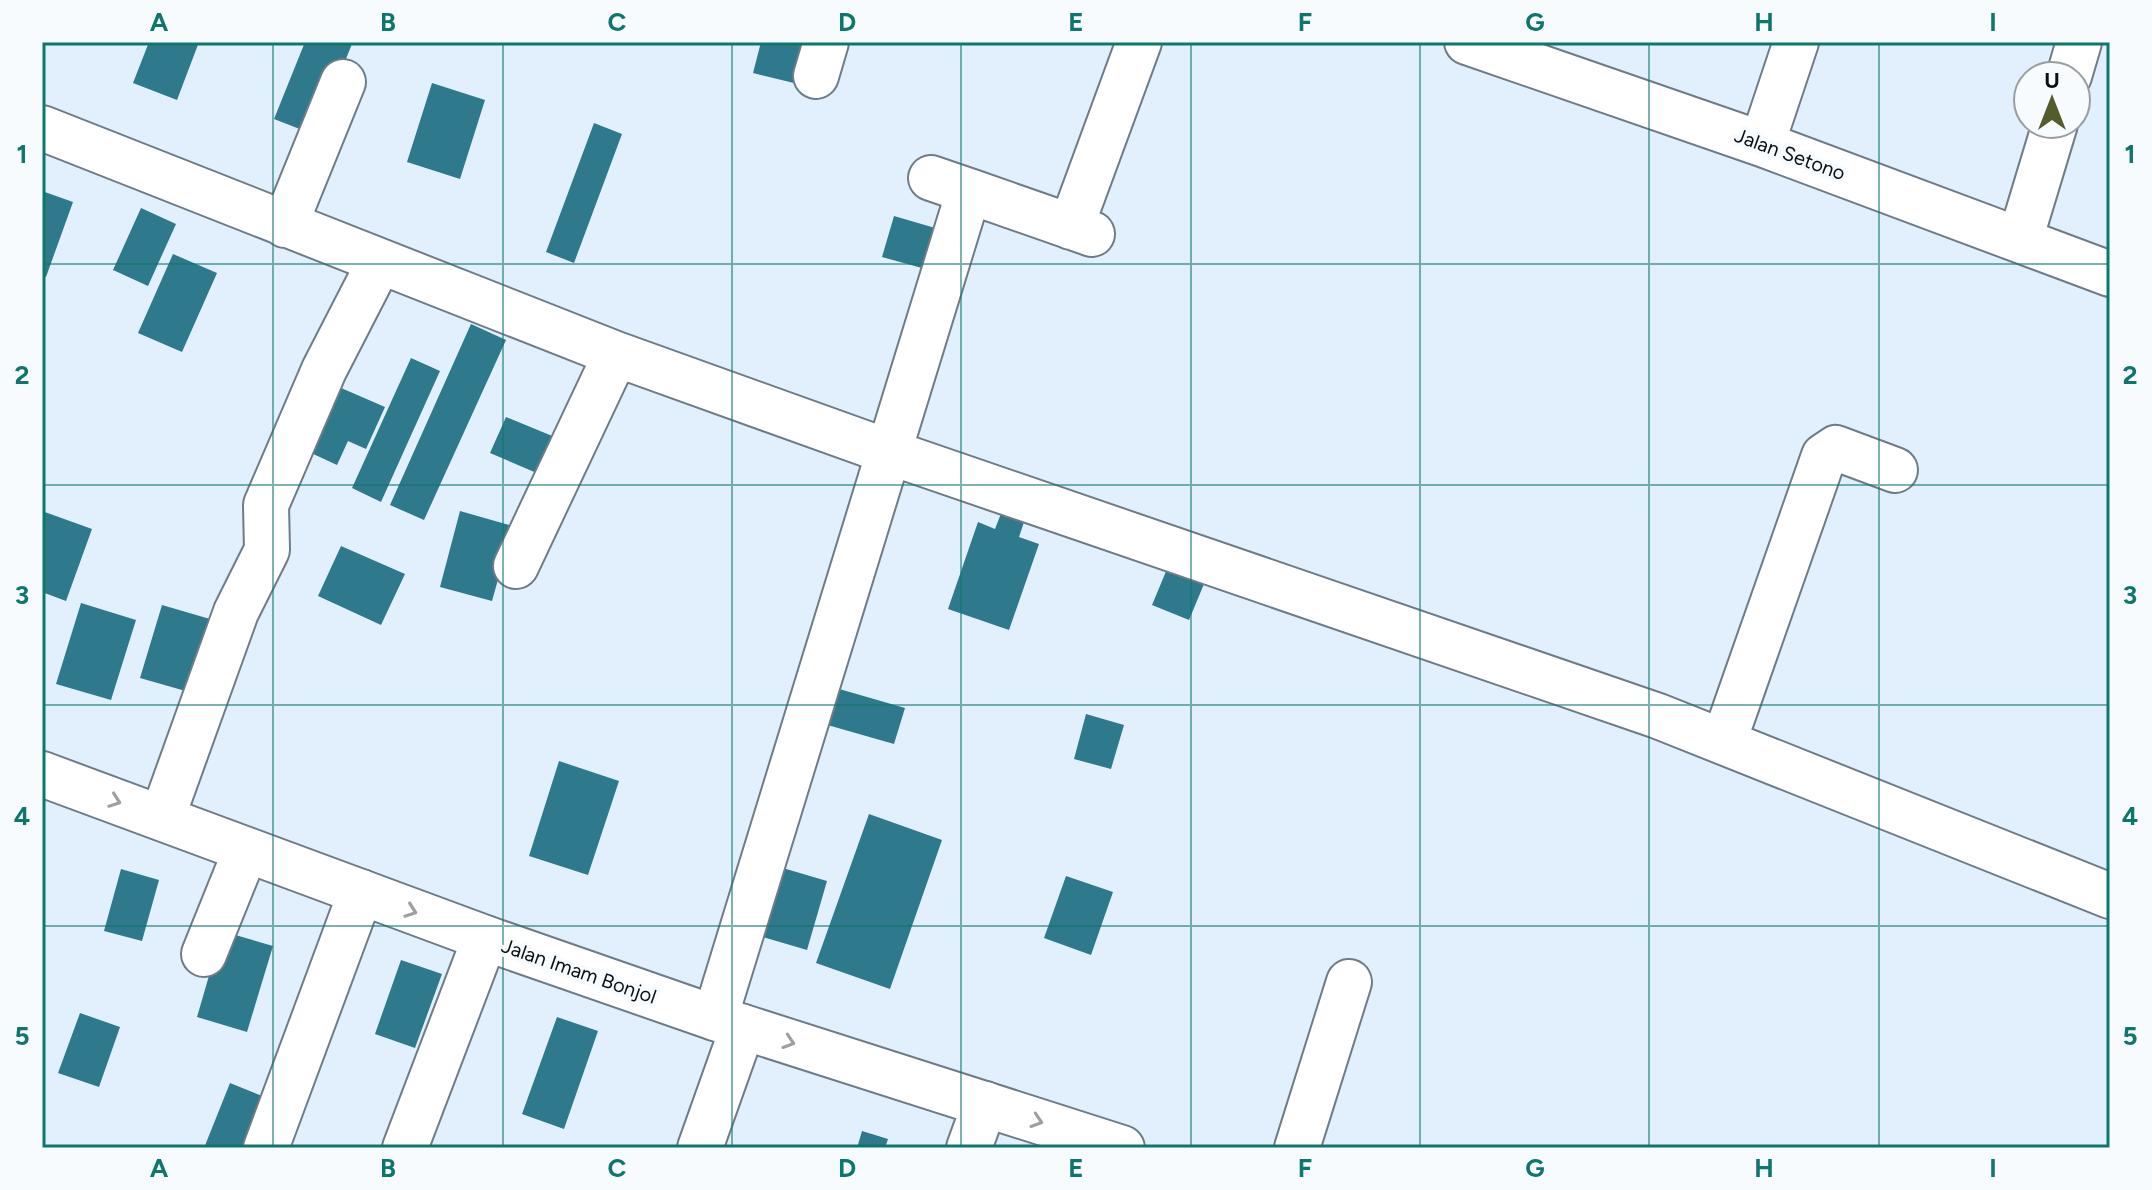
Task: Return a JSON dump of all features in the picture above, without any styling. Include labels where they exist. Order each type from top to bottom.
[{"type":"street","points":[[700,1148],[729,1023],[889,452],[950,185],[1081,230],[1139,42]]},
{"type":"street","name":"Jalan Setono","points":[[1467,42],[1762,144],[2110,274]]},
{"type":"street","points":[[1762,144],[1796,42]]},
{"type":"street","points":[[285,225],[343,82]]},
{"type":"street","points":[[42,128],[616,354],[889,452],[1724,741],[2110,896]]},
{"type":"street","points":[[2020,240],[2050,140]]},
{"type":"street","points":[[162,818],[236,612],[267,550],[266,505],[324,370],[379,263]]},
{"type":"street","points":[[516,566],[616,354]]},
{"type":"street","points":[[1724,741],[1824,456],[1836,448],[1895,470]]},
{"type":"street","name":"Jalan Imam Bonjol","points":[[42,774],[485,938],[729,1023],[1122,1148]]},
{"type":"street","points":[[204,954],[246,850]]},
{"type":"street","points":[[266,1148],[361,892]]},
{"type":"street","points":[[405,1148],[485,938]]},
{"type":"street","points":[[1297,1148],[1349,982]]},
{"type":"street","points":[[969,1148],[985,1104]]},
{"type":"building","points":[[149,42],[199,42],[177,100],[133,83]]},
{"type":"building","points":[[305,42],[352,44],[315,135],[274,119]]},
{"type":"building","points":[[761,42],[812,45],[802,85],[753,73]]},
{"type":"building","points":[[432,83],[485,100],[460,179],[407,162]]},
{"type":"building","points":[[594,123],[622,134],[574,263],[546,252]]},
{"type":"building","points":[[42,191],[73,202],[46,277],[42,276]]},
{"type":"building","points":[[141,208],[176,224],[148,286],[113,270]]},
{"type":"building","points":[[894,216],[942,230],[929,270],[882,257]]},
{"type":"building","points":[[173,254],[217,273],[182,352],[138,333]]},
{"type":"building","points":[[471,324],[506,340],[424,520],[390,505]]},
{"type":"building","points":[[411,358],[440,371],[381,502],[352,488]]},
{"type":"building","points":[[325,381],[385,407],[366,449],[348,441],[337,465],[296,446]]},
{"type":"building","points":[[506,417],[562,440],[546,477],[490,453]]},
{"type":"building","points":[[42,511],[92,529],[66,601],[42,592]]},
{"type":"building","points":[[460,511],[513,526],[492,601],[440,587]]},
{"type":"building","points":[[1002,511],[1025,519],[1019,537],[1039,544],[1009,630],[948,609],[978,522],[995,529]]},
{"type":"building","points":[[341,546],[405,574],[381,625],[318,596]]},
{"type":"building","points":[[1172,557],[1209,572],[1189,620],[1152,605]]},
{"type":"building","points":[[81,603],[136,620],[111,700],[56,684]]},
{"type":"building","points":[[162,605],[210,619],[189,692],[140,678]]},
{"type":"building","points":[[829,686],[905,708],[894,744],[817,722]]},
{"type":"building","points":[[1086,714],[1124,725],[1111,769],[1074,759]]},
{"type":"building","points":[[559,761],[619,781],[588,875],[529,856]]},
{"type":"building","points":[[869,814],[942,840],[890,989],[816,963]]},
{"type":"building","points":[[776,866],[827,881],[807,950],[756,935]]},
{"type":"building","points":[[121,869],[159,880],[142,941],[104,931]]},
{"type":"building","points":[[1066,876],[1113,892],[1091,955],[1044,938]]},
{"type":"building","points":[[222,931],[273,946],[247,1032],[197,1017]]},
{"type":"building","points":[[401,960],[442,974],[415,1048],[375,1034]]},
{"type":"building","points":[[80,1013],[120,1027],[99,1087],[58,1073]]},
{"type":"building","points":[[557,1017],[598,1031],[564,1129],[522,1114]]},
{"type":"building","points":[[230,1083],[272,1100],[253,1148],[204,1148]]},
{"type":"building","points":[[862,1131],[888,1139],[885,1148],[857,1148]]}]
